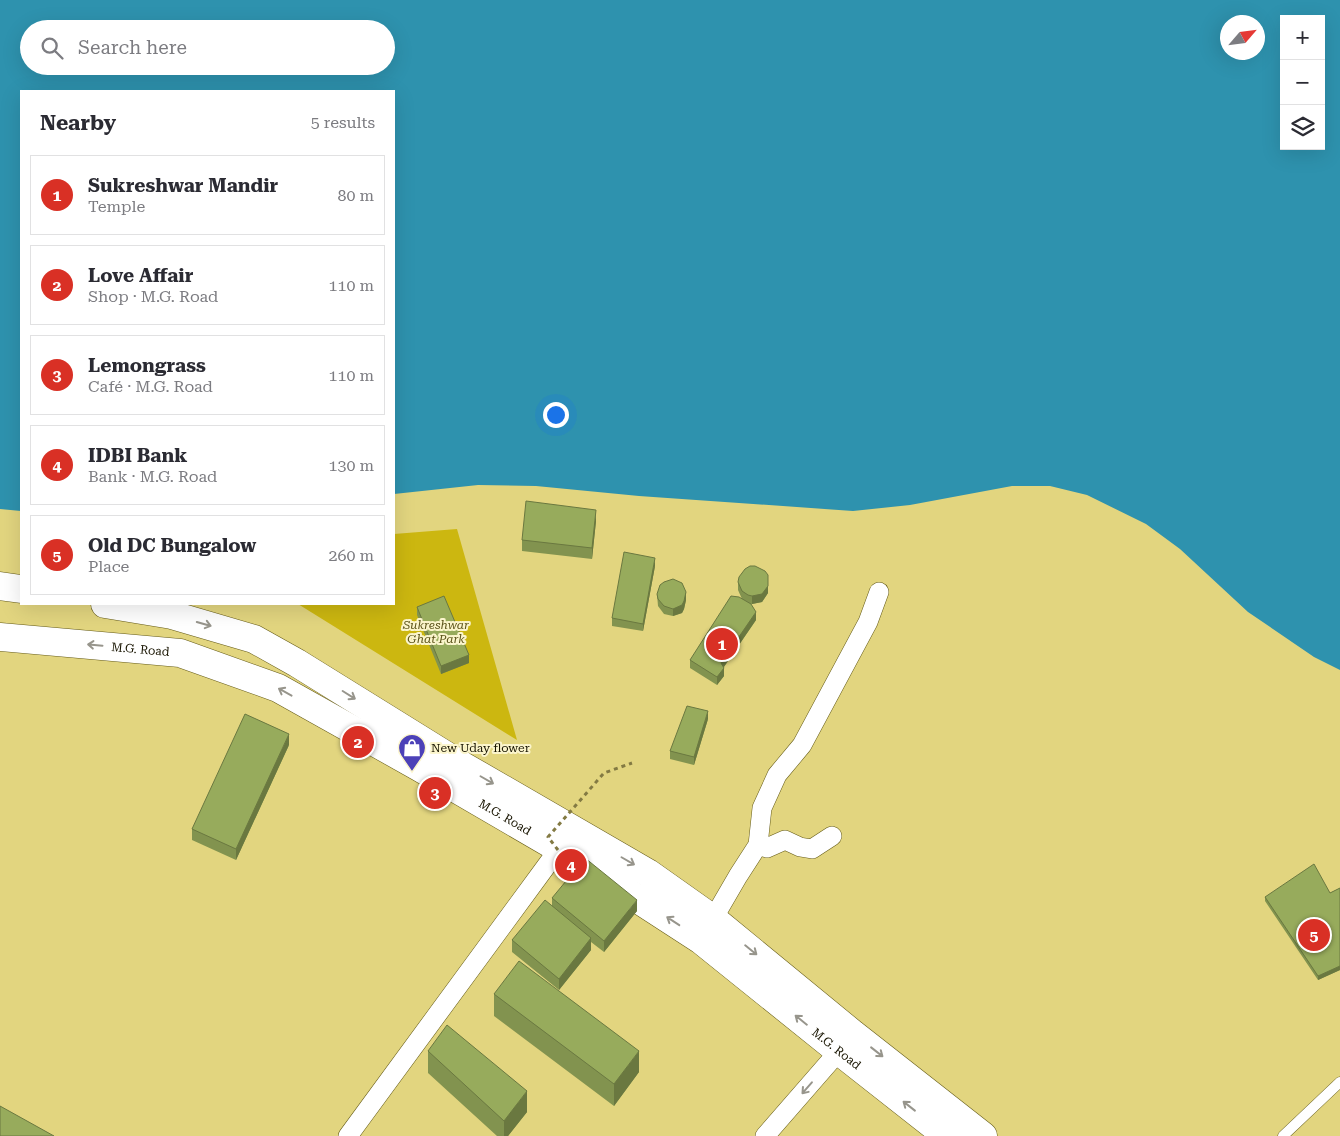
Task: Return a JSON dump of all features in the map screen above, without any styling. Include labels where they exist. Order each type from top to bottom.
[{"type":"main road","points":[[0,586],[20,589]]},
{"type":"main road","points":[[111,605],[172,615],[254,639],[298,663],[463,766],[648,873],[713,919],[846,1042],[984,1136]]},
{"type":"main road","points":[[162,651],[172,615]]},
{"type":"main road","name":"M.G. Road","points":[[0,637],[180,653],[278,688],[419,767],[564,853],[701,940],[846,1042],[947,1136]]},
{"type":"street","points":[[713,919],[758,845],[762,808],[777,775],[802,745],[868,622],[879,592]]},
{"type":"street","points":[[758,845],[767,848],[786,840],[800,847],[812,849],[832,836]]},
{"type":"street","points":[[348,1136],[564,853]]},
{"type":"street","points":[[765,1136],[846,1042]]},
{"type":"lane","points":[[1282,1136],[1340,1082]]},
{"type":"path","points":[[564,853],[548,837],[604,773],[632,763]]},
{"type":"green space","name":"Sukreshwar Ghat Park","points":[[457,529],[517,740],[300,605],[395,605],[395,534]]},
{"type":"water","points":[[0,0],[1340,0],[1340,670],[1314,657],[1248,612],[1180,549],[1146,524],[1087,495],[1050,486],[1012,486],[910,505],[853,511],[639,496],[536,486],[478,485],[395,494],[395,90],[20,90],[20,511],[0,509]]},
{"type":"building","points":[[526,501],[596,510],[592,548],[522,540]]},
{"type":"building","points":[[624,552],[655,558],[643,624],[612,618]]},
{"type":"building","points":[[755,566],[765,571],[768,575],[768,586],[762,594],[748,595],[742,591],[738,582],[745,569]]},
{"type":"building","points":[[673,579],[682,583],[686,592],[682,605],[673,609],[664,606],[658,599],[657,594],[660,585]]},
{"type":"building","points":[[444,596],[469,655],[441,666],[417,607]]},
{"type":"building","points":[[731,596],[739,597],[751,604],[756,612],[721,663],[724,668],[717,677],[690,660]]},
{"type":"building","points":[[687,706],[708,711],[694,757],[670,751]]},
{"type":"building","points":[[245,714],[289,734],[236,849],[192,829]]},
{"type":"building","points":[[585,858],[637,900],[604,941],[552,898]]},
{"type":"building","points":[[1314,864],[1330,893],[1340,888],[1340,966],[1318,976],[1265,897]]},
{"type":"building","points":[[545,900],[591,938],[559,979],[512,940]]},
{"type":"building","points":[[519,961],[639,1051],[614,1084],[494,994]]},
{"type":"building","points":[[447,1025],[527,1091],[504,1121],[428,1051]]},
{"type":"building","points":[[0,1106],[54,1136],[0,1136]]},
{"type":"place","name":"Sukreshwar Mandir","points":[[722,644]]},
{"type":"place","name":"Love Affair","points":[[358,742]]},
{"type":"place","name":"New Uday flower","points":[[412,772]]},
{"type":"place","name":"Lemongrass","points":[[435,793]]},
{"type":"place","name":"IDBI Bank","points":[[571,865]]},
{"type":"place","name":"Old DC Bungalow","points":[[1314,935]]}]
